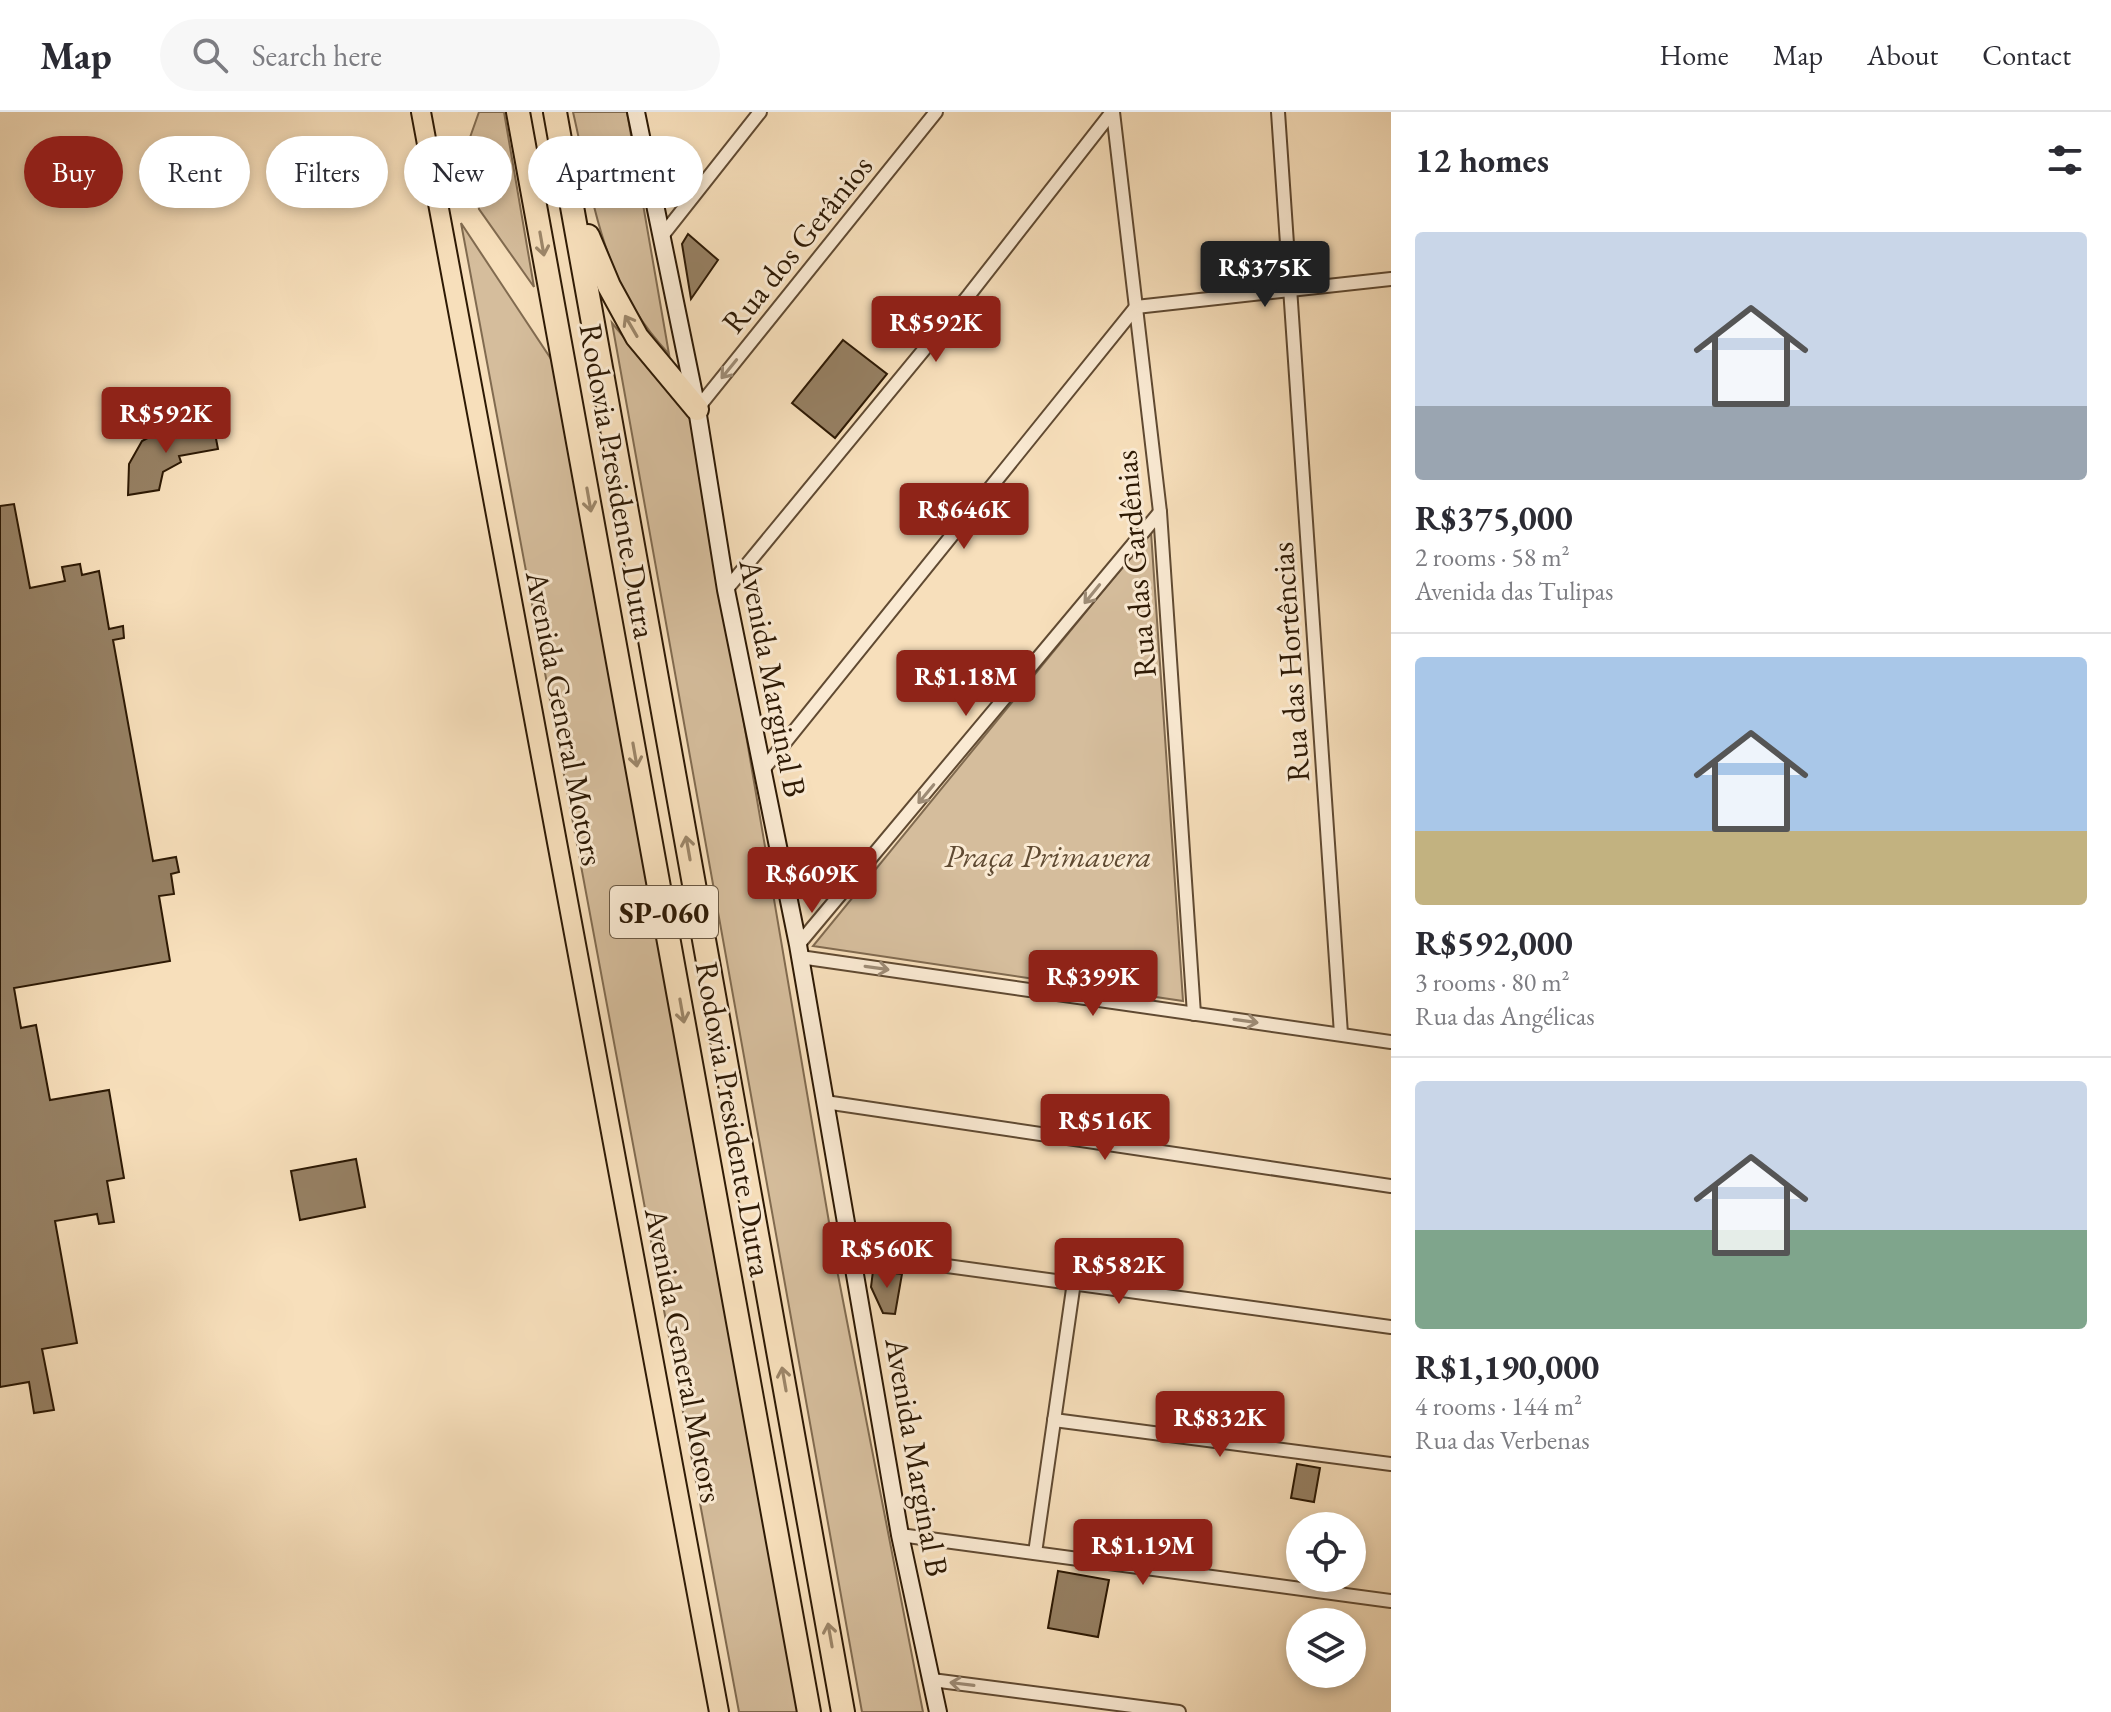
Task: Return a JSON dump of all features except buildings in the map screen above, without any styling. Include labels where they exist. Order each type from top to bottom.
[{"type":"highway","name":"Rodovia Presidente Dutra","points":[[518,112],[809,1712]]},
{"type":"highway","name":"Rodovia Presidente Dutra","points":[[555,112],[559,136]]},
{"type":"highway","name":"Rodovia Presidente Dutra","points":[[573,208],[843,1712]]},
{"type":"highway","points":[[576,208],[609,286],[637,337],[697,409]]},
{"type":"main road","name":"Avenida General Motors","points":[[421,112],[719,1712]]},
{"type":"street","points":[[662,236],[760,112]]},
{"type":"street","name":"Rua dos Gerânios","points":[[697,409],[936,112]]},
{"type":"street","points":[[726,590],[969,295],[1112,112]]},
{"type":"street","name":"Rua das Gardênias","points":[[1112,112],[1160,512],[1194,1014]]},
{"type":"street","name":"Rua das Hortências","points":[[1278,112],[1341,1034]]},
{"type":"street","name":"Avenida Marginal B","points":[[638,119],[697,409],[726,590],[799,951],[900,1535],[938,1712]]},
{"type":"street","points":[[762,771],[1136,307],[1290,287],[1391,279]]},
{"type":"street","points":[[799,951],[1160,512]]},
{"type":"street","points":[[799,951],[1391,1042]]},
{"type":"street","points":[[825,1102],[1391,1186]]},
{"type":"street","points":[[852,1253],[1391,1327]]},
{"type":"street","points":[[1035,1553],[1074,1282]]},
{"type":"street","points":[[1054,1420],[1391,1464]]},
{"type":"street","points":[[900,1535],[1391,1601]]},
{"type":"street","points":[[932,1680],[1179,1712]]},
{"type":"green space","points":[[479,112],[504,112],[508,136],[470,136]]},
{"type":"green space","points":[[573,112],[627,112],[631,136],[578,136]]},
{"type":"green space","points":[[512,159],[534,287],[479,209],[512,208]]},
{"type":"green space","points":[[644,208],[669,354],[646,327],[629,299],[615,271],[595,210]]},
{"type":"green space","points":[[461,223],[553,362],[798,1712],[739,1712]]},
{"type":"green space","points":[[612,323],[692,418],[838,1275],[923,1712],[862,1712]]},
{"type":"green space","name":"Praça Primavera","points":[[1151,532],[1183,1001],[813,946]]}]
